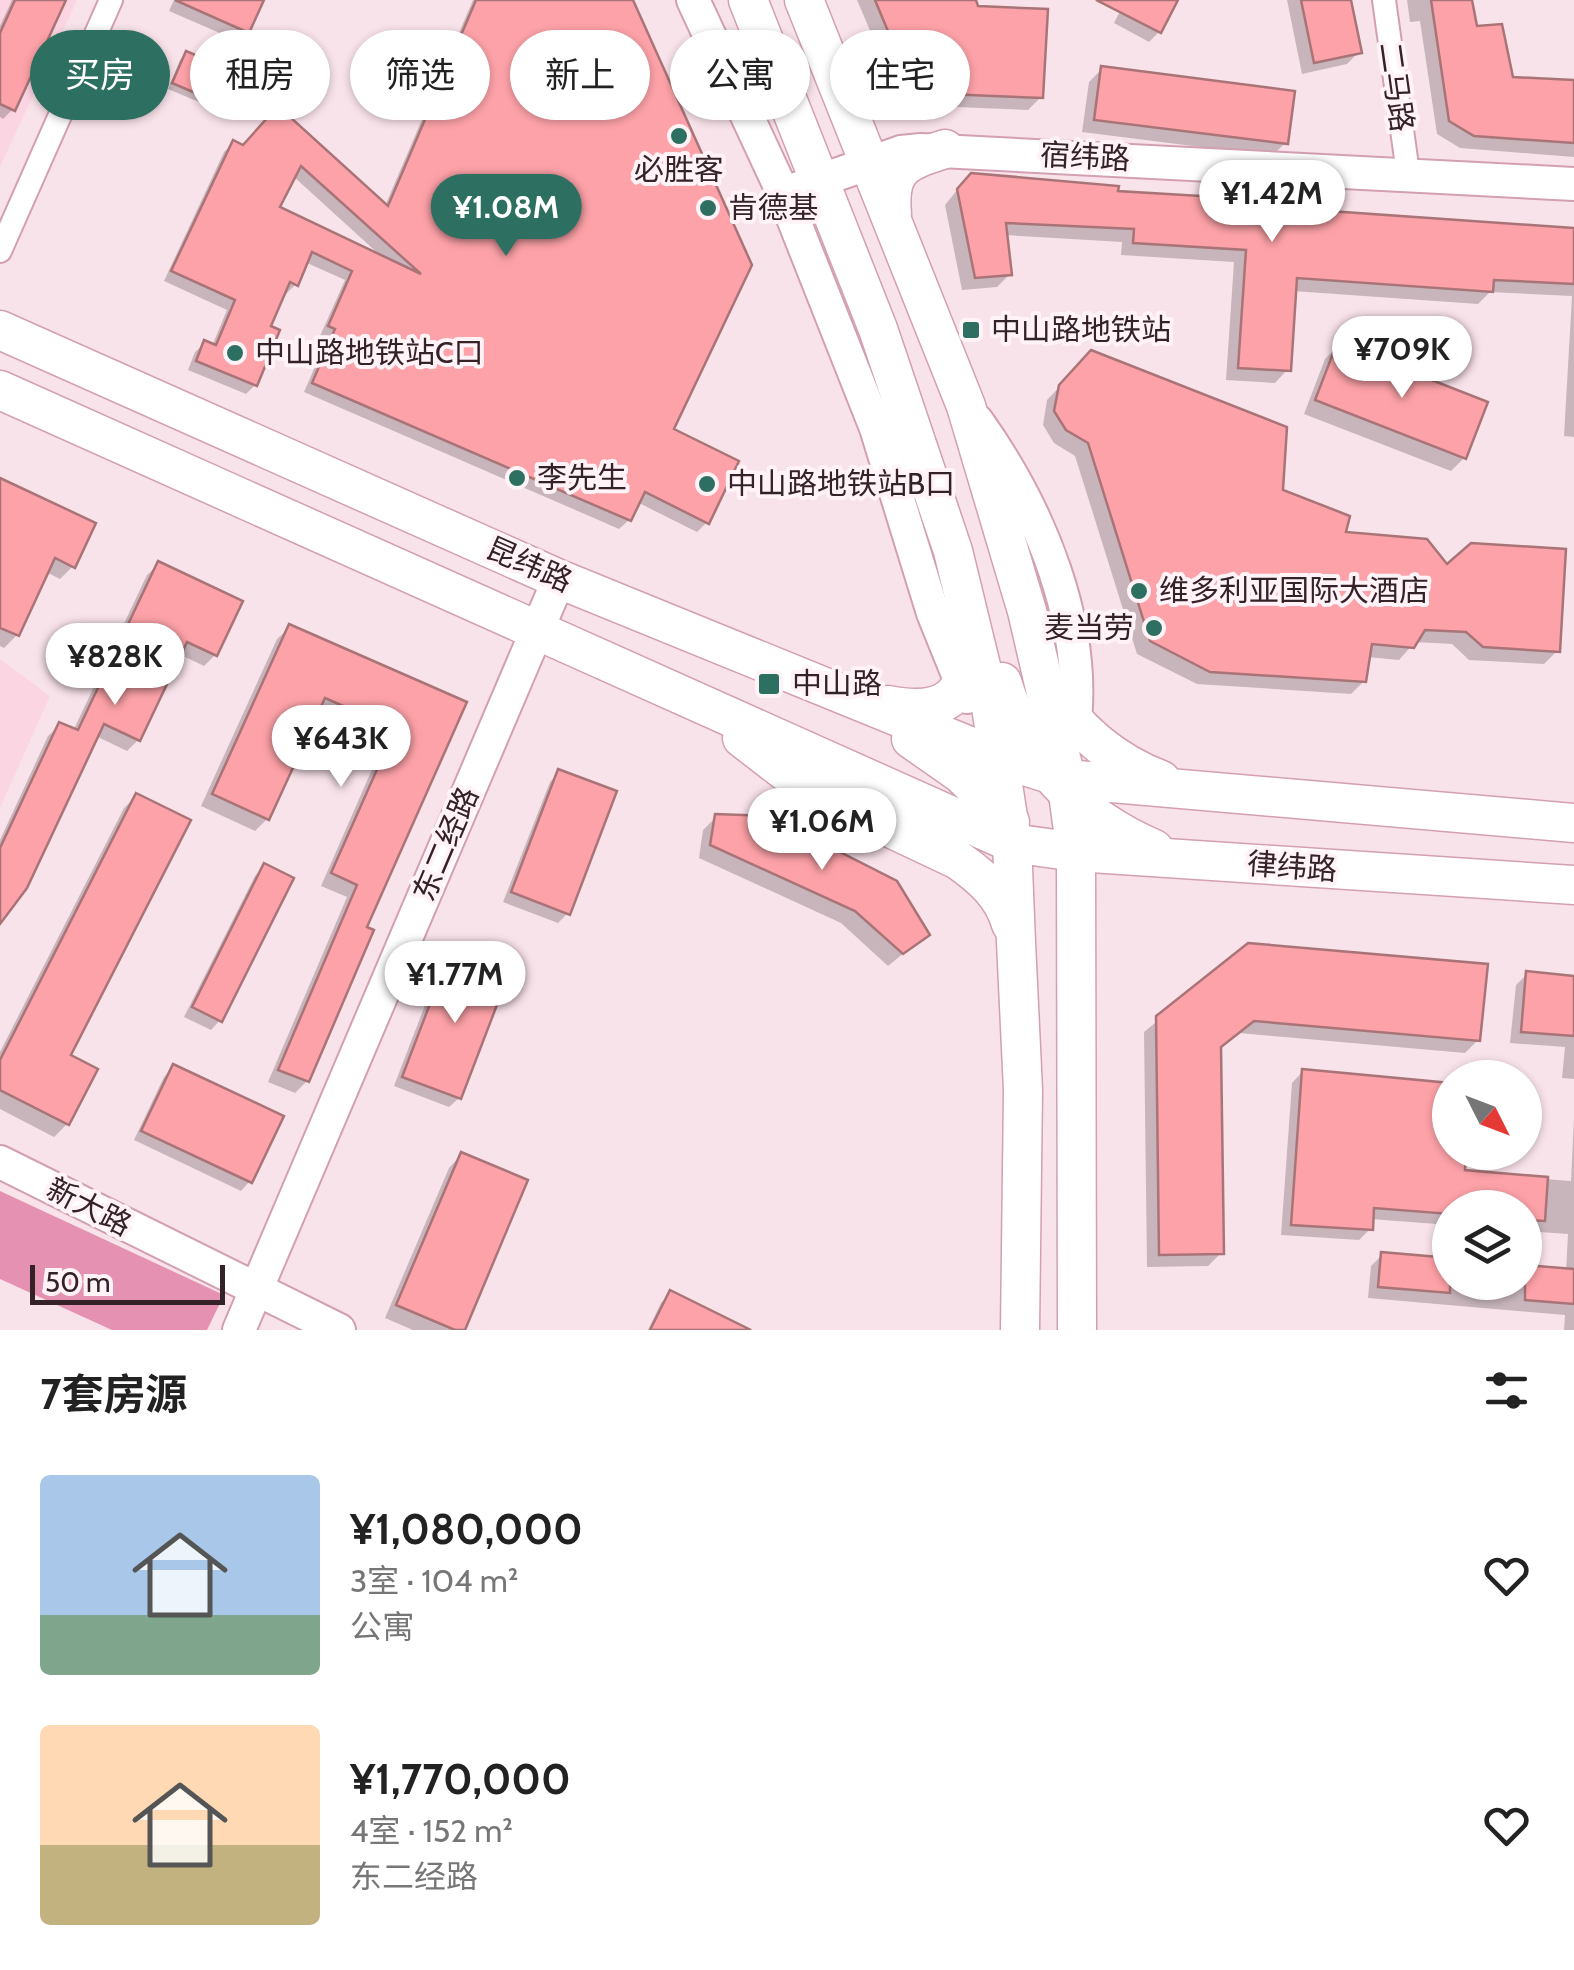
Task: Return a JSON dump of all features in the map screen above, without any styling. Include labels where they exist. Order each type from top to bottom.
[{"type":"main road","points":[[748,0],[878,329],[953,551],[1018,837],[1016,942],[1023,1090],[1020,1330]]},
{"type":"main road","points":[[804,0],[966,406],[1042,675],[1076,852],[1077,1330]]},
{"type":"main road","points":[[892,217],[891,187],[898,172],[914,160],[945,150]]},
{"type":"main road","name":"昆纬路","points":[[0,330],[559,578],[1061,783]]},
{"type":"main road","name":"昆纬路","points":[[0,390],[706,706],[1018,837]]},
{"type":"main road","points":[[851,698],[920,709],[938,706],[962,687],[970,643],[966,602]]},
{"type":"main road","points":[[966,602],[999,672],[1008,704],[1026,738],[1061,783],[1100,822],[1122,836],[1193,860]]},
{"type":"main road","points":[[1042,675],[1075,721],[1114,756],[1188,790]]},
{"type":"main road","points":[[851,698],[961,774],[1046,863],[1061,904],[1076,994]]},
{"type":"main road","points":[[706,706],[799,782],[958,860],[981,876],[1009,916],[1016,942]]},
{"type":"main road","points":[[1061,783],[1188,790],[1574,824]]},
{"type":"main road","name":"律纬路","points":[[1018,837],[1076,852],[1574,885]]},
{"type":"street","points":[[0,251],[111,0]]},
{"type":"street","points":[[693,0],[783,193],[876,428],[933,614],[962,687],[999,758]]},
{"type":"street","name":"二马路","points":[[1384,0],[1408,173]]},
{"type":"street","name":"宿纬路","points":[[783,193],[901,152],[945,150],[1574,184]]},
{"type":"street","points":[[966,406],[1008,470],[1049,558],[1062,598],[1076,672],[1075,721],[1061,783]]},
{"type":"street","name":"东二经路","points":[[239,1330],[559,578]]},
{"type":"street","name":"新大路","points":[[0,1162],[339,1330]]},
{"type":"shaded area","points":[[0,0],[77,0],[63,30],[30,30],[30,102],[0,167]]},
{"type":"shaded area","points":[[0,659],[50,696],[0,808]]},
{"type":"shaded area","points":[[0,1191],[224,1295],[207,1330],[112,1330],[0,1279]]},
{"type":"building","points":[[15,0],[66,0],[52,30],[30,30],[30,78],[15,111],[0,104],[0,33]]},
{"type":"building","points":[[175,0],[264,0],[250,30]]},
{"type":"building","points":[[476,0],[633,0],[646,30],[510,30],[510,120],[650,120],[650,38],[670,82],[670,120],[687,120],[752,265],[674,429],[739,461],[709,524],[645,492],[631,521],[312,383],[335,329],[328,326],[352,271],[312,252],[298,286],[290,282],[271,326],[280,330],[257,386],[196,361],[204,340],[216,345],[235,300],[171,271],[233,140],[243,145],[265,120],[293,120],[388,206],[425,120],[490,120],[490,30],[463,30]],"holes":[[[301,166],[421,274],[280,207]]]},
{"type":"building","points":[[875,0],[976,0],[978,6],[1048,9],[1043,98],[970,95],[970,30],[888,30]]},
{"type":"building","points":[[1096,0],[1178,0],[1161,33]]},
{"type":"building","points":[[1301,0],[1351,0],[1362,53],[1314,63]]},
{"type":"building","points":[[1431,0],[1472,0],[1477,26],[1502,24],[1513,77],[1574,80],[1574,143],[1474,136],[1449,121]]},
{"type":"building","points":[[186,51],[190,53],[190,91],[172,83]]},
{"type":"building","points":[[1101,66],[1295,91],[1288,144],[1094,120]]},
{"type":"building","points":[[971,173],[1119,186],[1118,191],[1302,202],[1301,209],[1574,228],[1574,284],[1494,280],[1493,292],[1297,278],[1291,371],[1238,368],[1246,250],[1133,243],[1134,229],[1006,223],[1012,275],[975,278],[957,189]]},
{"type":"building","points":[[1337,343],[1488,402],[1466,459],[1315,400]]},
{"type":"building","points":[[1091,350],[1287,427],[1283,490],[1350,516],[1346,532],[1427,539],[1447,564],[1471,543],[1566,549],[1560,652],[1483,647],[1466,632],[1425,630],[1414,648],[1372,644],[1366,682],[1210,672],[1150,641],[1088,443],[1066,430],[1054,411],[1059,385]]},
{"type":"building","points":[[0,478],[96,523],[75,568],[55,558],[19,636],[0,628]]},
{"type":"building","points":[[158,561],[243,601],[217,656],[187,642],[140,741],[104,724],[27,888],[0,924],[0,848],[59,722],[78,730]]},
{"type":"building","points":[[289,624],[467,702],[367,927],[374,930],[309,1082],[278,1070],[357,885],[331,873],[395,729],[325,698],[269,820],[212,794]]},
{"type":"building","points":[[558,769],[617,791],[570,915],[511,892]]},
{"type":"building","points":[[136,793],[191,820],[71,1055],[98,1069],[69,1125],[0,1090],[0,1060]]},
{"type":"building","points":[[715,814],[769,816],[897,881],[930,935],[903,954],[855,911],[710,845]]},
{"type":"building","points":[[264,863],[294,878],[222,1022],[192,1007]]},
{"type":"building","points":[[1248,943],[1488,964],[1480,1041],[1254,1021],[1221,1047],[1224,1254],[1159,1255],[1156,1016]]},
{"type":"building","points":[[449,954],[508,976],[461,1099],[402,1077]]},
{"type":"building","points":[[1526,971],[1574,976],[1574,1036],[1521,1032]]},
{"type":"building","points":[[173,1064],[284,1116],[252,1183],[141,1131]]},
{"type":"building","points":[[1302,1069],[1432,1081],[1432,1170],[1548,1177],[1545,1221],[1542,1190],[1432,1190],[1432,1213],[1374,1208],[1373,1230],[1291,1225]]},
{"type":"building","points":[[461,1152],[528,1180],[465,1330],[455,1330],[396,1305]]},
{"type":"building","points":[[1381,1252],[1432,1256],[1432,1292],[1378,1287]]},
{"type":"building","points":[[1542,1266],[1574,1269],[1574,1304],[1525,1300],[1542,1300]]},
{"type":"building","points":[[670,1290],[751,1330],[650,1330]]},
{"type":"place","name":"必胜客","points":[[679,136]]},
{"type":"place","name":"肯德基","points":[[708,208]]},
{"type":"place","name":"中山路地铁站","points":[[971,330]]},
{"type":"place","name":"中山路地铁站C口","points":[[235,353]]},
{"type":"place","name":"李先生","points":[[517,478]]},
{"type":"place","name":"中山路地铁站B口","points":[[707,484]]},
{"type":"place","name":"维多利亚国际大酒店","points":[[1139,591]]},
{"type":"place","name":"麦当劳","points":[[1154,628]]},
{"type":"place","name":"中山路","points":[[769,684]]}]
